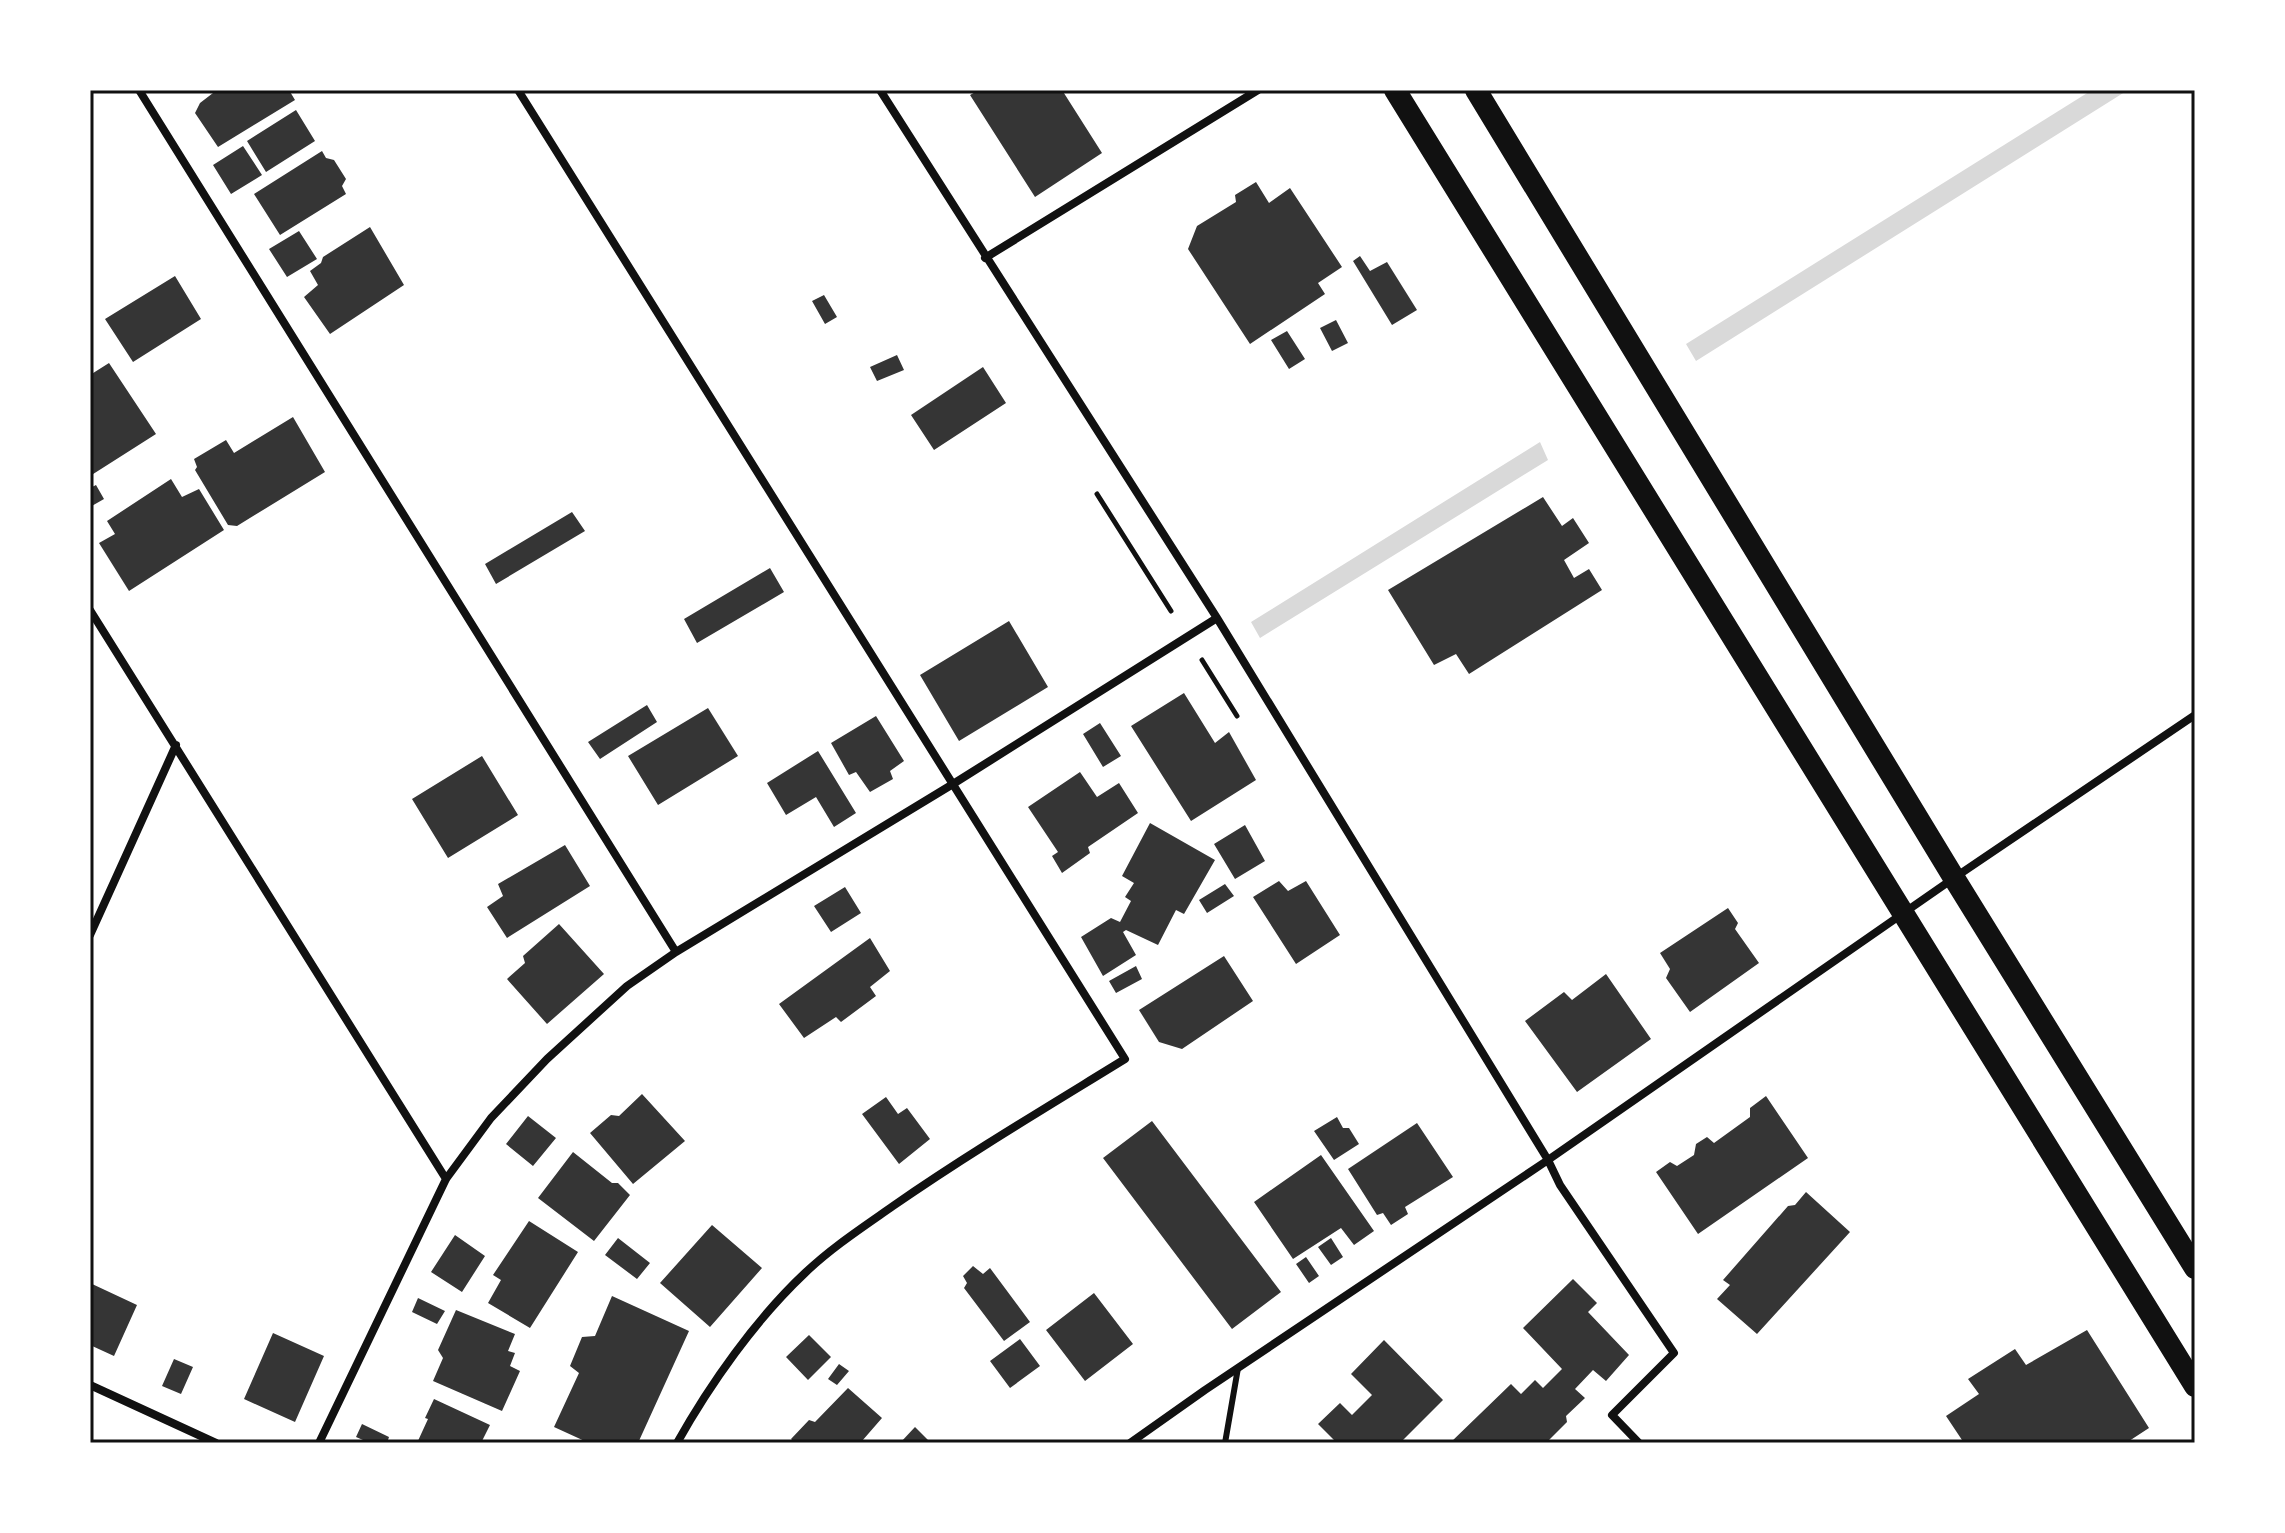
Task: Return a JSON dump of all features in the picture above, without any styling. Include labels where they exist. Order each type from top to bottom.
[{"type":"highway","points":[[1395,90],[2195,1386]]},
{"type":"highway","points":[[1476,90],[1954,878],[2195,1268]]},
{"type":"street","points":[[139,90],[676,952]]},
{"type":"street","points":[[518,90],[1125,1059],[926,1183],[805,1273],[747,1339],[677,1443]]},
{"type":"street","points":[[880,90],[1217,618],[1548,1160],[1560,1185],[1674,1353],[1612,1415],[1639,1443]]},
{"type":"street","points":[[985,258],[1258,90]]},
{"type":"street","points":[[90,610],[446,1179]]},
{"type":"street","points":[[319,1443],[446,1179],[491,1118],[547,1059],[627,986],[676,952],[953,784],[1217,618]]},
{"type":"street","points":[[1130,1443],[2195,715]]},
{"type":"street","points":[[90,935],[176,745]]},
{"type":"street","points":[[90,1385],[216,1443]]},
{"type":"lane","points":[[1225,1443],[1238,1368]]},
{"type":"shaded area","points":[[2092,90],[2128,90],[1696,361],[1686,344]]},
{"type":"shaded area","points":[[1540,442],[1548,460],[1260,638],[1251,622]]},
{"type":"building","points":[[211,90],[289,90],[295,100],[218,147],[195,113],[200,103],[213,93]]},
{"type":"building","points":[[979,90],[1062,90],[1102,153],[1035,197],[970,95]]},
{"type":"building","points":[[296,110],[315,141],[266,172],[247,141]]},
{"type":"building","points":[[243,146],[262,175],[231,194],[213,165]]},
{"type":"building","points":[[322,151],[326,158],[334,160],[346,179],[342,186],[346,194],[280,235],[254,194]]},
{"type":"building","points":[[1256,182],[1269,203],[1290,188],[1342,267],[1318,283],[1325,294],[1250,344],[1188,249],[1197,226],[1236,202],[1235,195]]},
{"type":"building","points":[[370,227],[404,285],[330,334],[304,297],[318,285],[310,271],[321,263],[323,257]]},
{"type":"building","points":[[299,231],[317,259],[287,277],[269,249]]},
{"type":"building","points":[[1360,256],[1370,271],[1387,262],[1417,310],[1392,325],[1353,261]]},
{"type":"building","points":[[175,276],[201,319],[133,362],[105,319]]},
{"type":"building","points":[[824,295],[837,317],[825,324],[812,301]]},
{"type":"building","points":[[1336,320],[1348,343],[1332,351],[1320,328]]},
{"type":"building","points":[[1287,331],[1305,359],[1289,369],[1271,340]]},
{"type":"building","points":[[897,355],[904,370],[877,381],[870,367]]},
{"type":"building","points":[[109,363],[156,434],[90,476],[90,375]]},
{"type":"building","points":[[983,367],[1006,403],[934,450],[911,415]]},
{"type":"building","points":[[293,417],[325,472],[237,526],[228,525],[195,470],[194,459],[226,440],[234,453]]},
{"type":"building","points":[[171,479],[182,497],[199,489],[224,530],[129,591],[99,543],[115,534],[107,521]]},
{"type":"building","points":[[96,485],[104,499],[90,507],[90,488]]},
{"type":"building","points":[[1543,497],[1562,526],[1573,518],[1589,543],[1564,560],[1574,578],[1589,569],[1602,590],[1469,674],[1456,654],[1434,665],[1388,590]]},
{"type":"building","points":[[572,512],[585,531],[496,584],[485,564]]},
{"type":"building","points":[[770,568],[784,592],[697,643],[684,619]]},
{"type":"building","points":[[1009,621],[1048,687],[959,741],[920,675]]},
{"type":"building","points":[[1184,693],[1215,743],[1229,732],[1256,780],[1191,821],[1131,726]]},
{"type":"building","points":[[647,705],[657,722],[600,759],[588,742]]},
{"type":"building","points":[[708,708],[738,756],[658,805],[628,756]]},
{"type":"building","points":[[876,716],[904,761],[890,771],[893,779],[870,792],[856,772],[849,775],[831,743]]},
{"type":"building","points":[[1100,723],[1121,756],[1103,767],[1083,734]]},
{"type":"building","points":[[818,751],[856,813],[834,827],[816,797],[786,815],[767,783]]},
{"type":"building","points":[[482,756],[518,815],[448,858],[412,799]]},
{"type":"building","points":[[1080,772],[1097,797],[1119,783],[1138,813],[1088,847],[1090,853],[1062,873],[1052,856],[1058,852],[1028,807]]},
{"type":"building","points":[[1150,823],[1215,860],[1184,914],[1176,910],[1158,945],[1126,930],[1123,932],[1136,955],[1103,976],[1081,937],[1111,918],[1120,922],[1131,901],[1125,897],[1134,883],[1122,876]]},
{"type":"building","points":[[1245,825],[1265,861],[1235,879],[1214,844]]},
{"type":"building","points":[[565,845],[590,886],[507,938],[487,907],[503,896],[498,884]]},
{"type":"building","points":[[1279,881],[1288,891],[1306,881],[1340,935],[1296,964],[1253,897]]},
{"type":"building","points":[[1225,884],[1234,896],[1207,913],[1199,900]]},
{"type":"building","points":[[845,887],[861,913],[831,932],[814,906]]},
{"type":"building","points":[[1728,908],[1738,923],[1735,929],[1759,963],[1690,1012],[1666,978],[1670,969],[1660,953]]},
{"type":"building","points":[[559,924],[604,974],[547,1024],[507,979],[525,963],[523,956]]},
{"type":"building","points":[[870,938],[890,971],[870,987],[876,996],[841,1022],[836,1017],[804,1038],[779,1004]]},
{"type":"building","points":[[1224,956],[1253,1001],[1182,1049],[1159,1042],[1139,1010]]},
{"type":"building","points":[[1136,966],[1142,979],[1116,993],[1109,981]]},
{"type":"building","points":[[1606,974],[1651,1039],[1577,1092],[1525,1021],[1564,992],[1572,1000]]},
{"type":"building","points":[[642,1094],[685,1141],[633,1184],[590,1133],[611,1115],[619,1116]]},
{"type":"building","points":[[1766,1096],[1808,1158],[1698,1234],[1656,1172],[1670,1162],[1677,1166],[1694,1155],[1696,1144],[1707,1137],[1714,1143],[1750,1117],[1750,1108]]},
{"type":"building","points":[[886,1097],[898,1114],[907,1108],[930,1139],[899,1164],[862,1114]]},
{"type":"building","points":[[528,1116],[556,1138],[533,1166],[506,1144]]},
{"type":"building","points":[[1337,1117],[1359,1144],[1334,1160],[1314,1131]]},
{"type":"building","points":[[1152,1121],[1281,1292],[1232,1329],[1103,1158]]},
{"type":"building","points":[[1417,1123],[1453,1177],[1405,1207],[1408,1214],[1391,1225],[1383,1213],[1377,1215],[1348,1169]]},
{"type":"building","points":[[573,1152],[630,1195],[594,1241],[538,1198]]},
{"type":"building","points":[[1321,1155],[1374,1231],[1354,1245],[1341,1228],[1293,1259],[1254,1202]]},
{"type":"building","points":[[1806,1192],[1850,1232],[1757,1334],[1717,1299],[1730,1285],[1723,1280],[1788,1206],[1795,1205]]},
{"type":"building","points":[[529,1221],[578,1252],[530,1328],[488,1303],[501,1280],[493,1275]]},
{"type":"building","points":[[712,1225],[762,1268],[710,1327],[660,1283]]},
{"type":"building","points":[[455,1235],[485,1256],[462,1292],[431,1272]]},
{"type":"building","points":[[618,1238],[650,1263],[637,1279],[605,1255]]},
{"type":"building","points":[[1331,1238],[1343,1257],[1331,1265],[1318,1247]]},
{"type":"building","points":[[1306,1257],[1319,1276],[1309,1283],[1296,1264]]},
{"type":"building","points":[[973,1266],[983,1274],[990,1268],[1030,1322],[1004,1341],[964,1288],[967,1283],[963,1276]]},
{"type":"building","points":[[1573,1279],[1597,1303],[1588,1312],[1629,1355],[1606,1381],[1593,1370],[1575,1389],[1585,1398],[1566,1416],[1567,1422],[1546,1443],[1450,1443],[1511,1384],[1521,1394],[1535,1380],[1543,1388],[1562,1369],[1523,1328]]},
{"type":"building","points":[[90,1283],[137,1305],[114,1356],[90,1345]]},
{"type":"building","points":[[1094,1293],[1133,1344],[1085,1381],[1046,1330]]},
{"type":"building","points":[[612,1296],[689,1331],[638,1443],[589,1443],[554,1427],[579,1373],[570,1366],[582,1337],[595,1336]]},
{"type":"building","points":[[418,1298],[445,1311],[437,1324],[412,1312]]},
{"type":"building","points":[[456,1310],[515,1334],[508,1351],[515,1353],[510,1366],[520,1371],[502,1411],[433,1381],[443,1358],[438,1350]]},
{"type":"building","points":[[2087,1330],[2149,1428],[2126,1443],[1964,1443],[1946,1416],[1979,1394],[1968,1379],[2015,1349],[2026,1365]]},
{"type":"building","points":[[273,1333],[324,1356],[295,1422],[244,1399]]},
{"type":"building","points":[[809,1335],[831,1357],[808,1380],[786,1357]]},
{"type":"building","points":[[1020,1339],[1040,1366],[1010,1388],[990,1361]]},
{"type":"building","points":[[1384,1340],[1443,1400],[1400,1443],[1337,1443],[1318,1424],[1340,1403],[1352,1415],[1372,1395],[1351,1374]]},
{"type":"building","points":[[174,1359],[193,1367],[181,1394],[162,1386]]},
{"type":"building","points":[[839,1364],[849,1371],[837,1385],[828,1379]]},
{"type":"building","points":[[848,1388],[882,1418],[862,1441],[864,1443],[795,1443],[791,1439],[809,1420],[815,1422]]},
{"type":"building","points":[[434,1399],[490,1425],[481,1443],[417,1443]]},
{"type":"building","points":[[362,1424],[389,1437],[387,1443],[370,1443],[356,1437]]},
{"type":"building","points":[[915,1427],[931,1443],[900,1443]]}]
